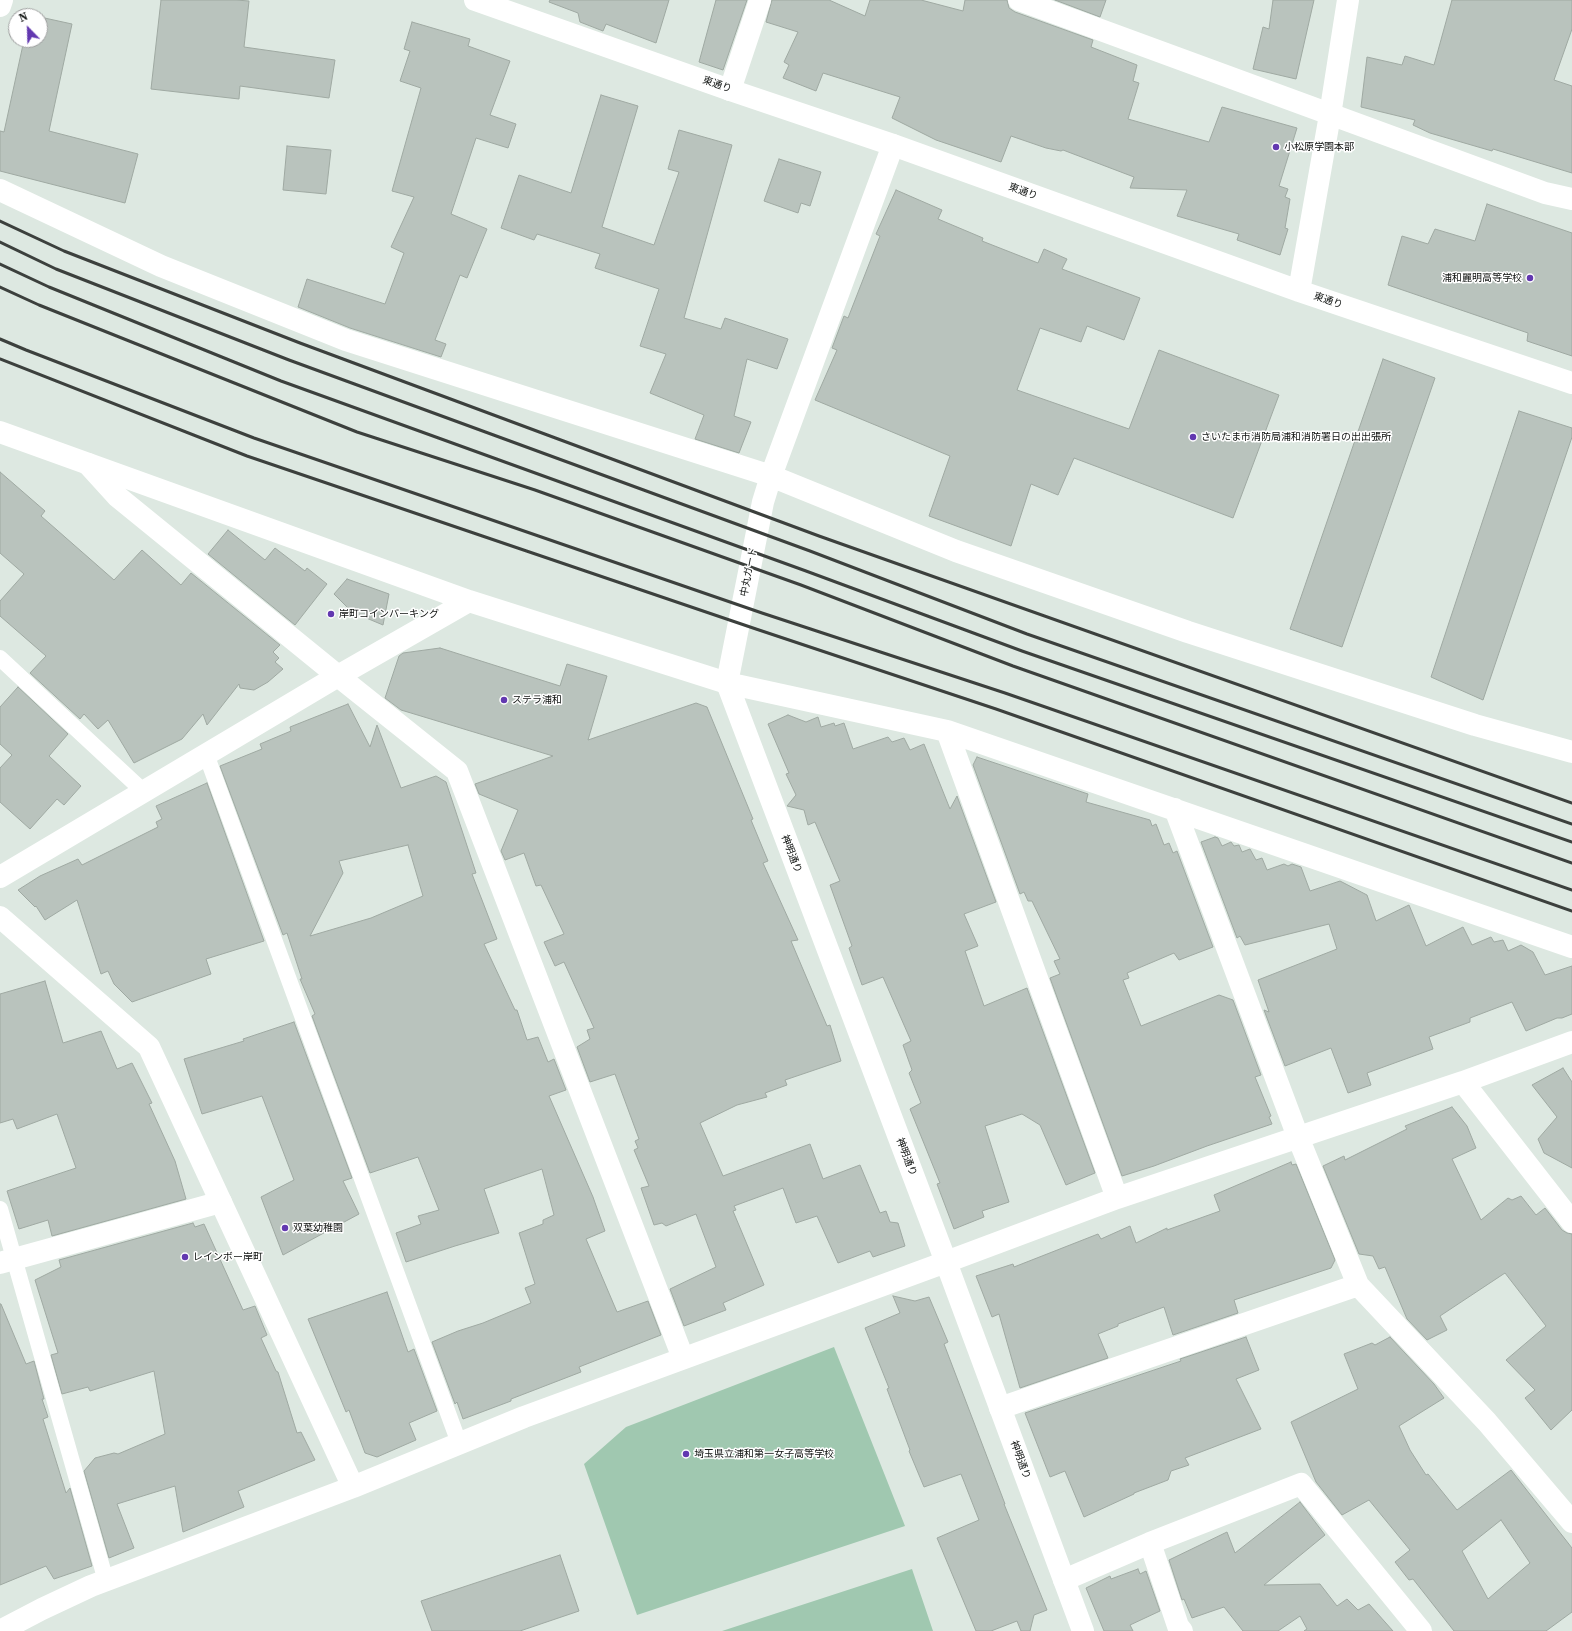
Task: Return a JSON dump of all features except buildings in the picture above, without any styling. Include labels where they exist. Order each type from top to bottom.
[{"type":"street","points":[[0,6],[2,0]]},
{"type":"street","name":"東通り","points":[[475,0],[730,90],[893,145],[1299,291],[1572,383]]},
{"type":"street","points":[[730,90],[760,0]]},
{"type":"street","points":[[1020,0],[1545,193],[1572,199]]},
{"type":"street","points":[[1299,291],[1330,115],[1348,0]]},
{"type":"street","name":"中丸ガード","points":[[727,683],[763,502],[771,476],[893,145]]},
{"type":"street","points":[[0,190],[161,266],[346,340],[771,476],[956,551],[1188,632],[1475,725],[1572,752]]},
{"type":"street","points":[[0,432],[469,601],[727,683],[947,731],[1572,947]]},
{"type":"street","points":[[88,464],[118,497],[457,771],[683,1358]]},
{"type":"street","points":[[0,877],[338,676],[469,601]]},
{"type":"street","name":"神明通り","points":[[727,683],[946,1262],[1083,1631]]},
{"type":"street","points":[[947,731],[1116,1198]]},
{"type":"street","points":[[1175,809],[1298,1138],[1358,1284],[1487,1422],[1572,1522]]},
{"type":"street","points":[[0,917],[148,1047],[353,1487]]},
{"type":"street","points":[[0,1631],[42,1609],[106,1581],[353,1487],[524,1417],[1116,1198],[1463,1082],[1572,1042]]},
{"type":"street","points":[[1463,1082],[1572,1222]]},
{"type":"street","points":[[7,1261],[221,1202]]},
{"type":"street","points":[[1000,1408],[1358,1284]]},
{"type":"street","points":[[1064,1580],[1301,1484],[1421,1631]]},
{"type":"street","points":[[1150,1544],[1178,1626],[1182,1631]]},
{"type":"lane","points":[[0,658],[143,791]]},
{"type":"lane","points":[[206,754],[459,1443]]},
{"type":"lane","points":[[0,1209],[7,1261],[106,1581]]},
{"type":"green space","points":[[834,1347],[905,1526],[637,1615],[584,1464],[626,1427]]},
{"type":"green space","points":[[912,1569],[933,1631],[722,1631]]},
{"type":"railway","points":[[0,221],[64,251],[300,343],[819,536],[1572,803]]},
{"type":"railway","points":[[0,242],[56,269],[289,360],[810,551],[1027,634],[1572,824]]},
{"type":"railway","points":[[0,264],[49,287],[281,381],[806,571],[1022,651],[1572,842]]},
{"type":"railway","points":[[0,287],[39,305],[357,432],[535,490],[801,585],[1013,666],[1572,863]]},
{"type":"railway","points":[[0,339],[254,438],[762,613],[1005,693],[1572,890]]},
{"type":"railway","points":[[0,359],[247,456],[996,709],[1572,911]]},
{"type":"place","name":"小松原学園本部","points":[[1276,147]]},
{"type":"place","name":"浦和麗明高等学校","points":[[1530,278]]},
{"type":"place","name":"さいたま市消防局浦和消防署日の出出張所","points":[[1193,437]]},
{"type":"place","name":"岸町コインパーキング","points":[[331,614]]},
{"type":"place","name":"ステラ浦和","points":[[504,700]]},
{"type":"place","name":"双葉幼稚園","points":[[285,1228]]},
{"type":"place","name":"レインボー岸町","points":[[185,1257]]},
{"type":"place","name":"埼玉県立浦和第一女子高等学校","points":[[686,1454]]}]
